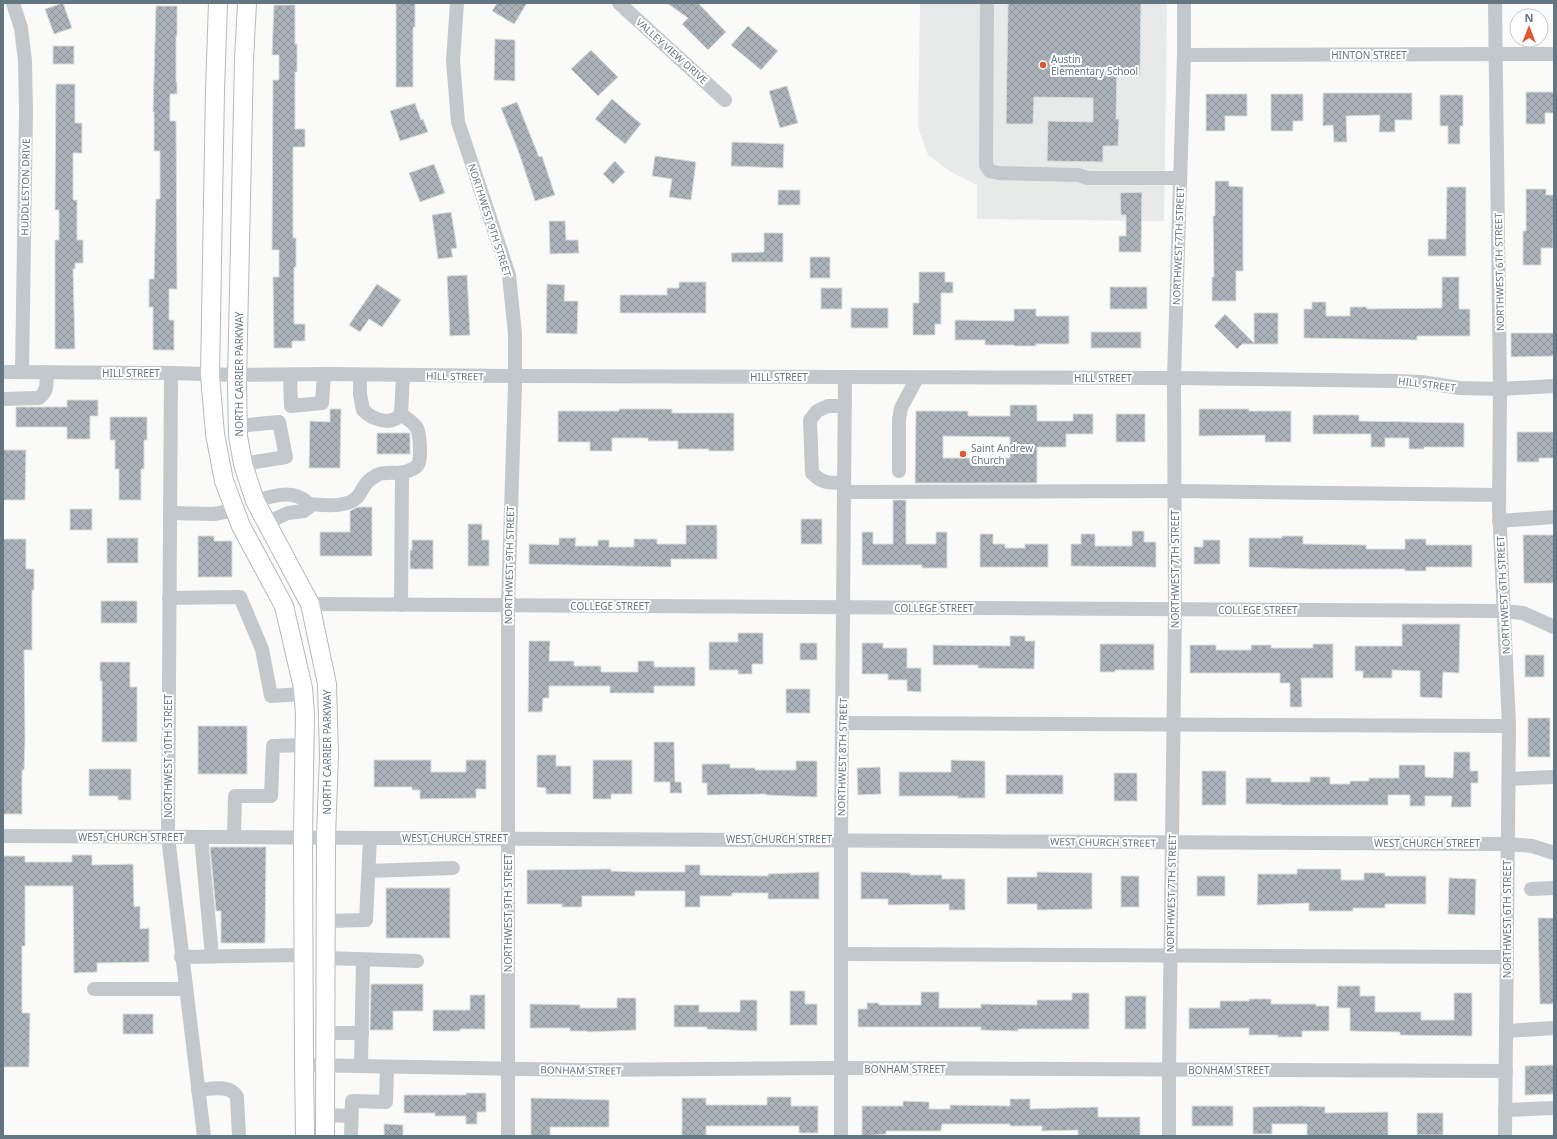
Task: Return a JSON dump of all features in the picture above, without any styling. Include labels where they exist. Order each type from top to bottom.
[{"type":"main road","points":[[218,3],[214,90],[210,375],[216,434],[224,481],[241,526],[284,606],[303,694],[305,1136]]},
{"type":"main road","name":"NORTH CARRIER PARKWAY","points":[[247,3],[244,60],[237,426],[243,464],[255,501],[310,604],[327,684],[329,755],[326,837],[325,1136]]},
{"type":"street","name":"HUDDLESTON DRIVE","points":[[13,3],[21,28],[25,62],[26,111],[22,372]]},
{"type":"street","name":"NORTHWEST 9TH STREET","points":[[457,3],[453,61],[458,122],[509,274],[515,334],[508,606],[508,1136]]},
{"type":"street","name":"VALLEY VIEW DRIVE","points":[[619,3],[725,100]]},
{"type":"street","points":[[987,3],[986,165],[990,171],[999,174],[1078,175],[1088,178],[1180,178]]},
{"type":"street","name":"NORTHWEST 7TH STREET","points":[[1169,1136],[1175,610],[1174,378],[1184,55],[1184,3]]},
{"type":"street","name":"NORTHWEST 6TH STREET","points":[[1495,3],[1500,389],[1499,521],[1509,726],[1505,1136]]},
{"type":"street","name":"HINTON STREET","points":[[1184,55],[1554,54]]},
{"type":"street","name":"HILL STREET","points":[[3,372],[171,373],[210,375],[324,374],[917,378],[1174,378],[1397,381],[1421,382],[1460,388],[1500,389],[1554,386]]},
{"type":"street","points":[[3,399],[39,398],[45,391],[47,385],[46,372]]},
{"type":"street","name":"NORTHWEST 10TH STREET","points":[[171,373],[168,837],[181,957],[204,1136]]},
{"type":"street","points":[[237,426],[279,422],[291,406],[290,374]]},
{"type":"street","points":[[291,406],[322,403],[324,374]]},
{"type":"street","points":[[360,375],[363,410],[375,419],[390,421],[398,418],[401,414],[402,375]]},
{"type":"street","name":"NORTHWEST 8TH STREET","points":[[841,1136],[841,839],[845,377]]},
{"type":"street","points":[[899,471],[899,420],[901,408],[917,378]]},
{"type":"street","points":[[845,406],[828,406],[817,410],[810,420],[812,473],[818,479],[826,483],[844,488],[1499,495]]},
{"type":"street","points":[[255,501],[278,495],[295,494],[302,497],[309,504],[340,504],[351,501],[358,496],[367,481],[379,474],[386,472],[402,473],[416,467],[419,462],[419,433],[416,426],[401,414]]},
{"type":"street","points":[[243,464],[286,457],[279,422]]},
{"type":"street","points":[[401,605],[402,473]]},
{"type":"street","points":[[266,523],[288,513],[304,510],[308,508],[309,504]]},
{"type":"street","points":[[170,513],[214,514],[235,510]]},
{"type":"street","points":[[1499,521],[1554,517]]},
{"type":"street","points":[[169,598],[240,597],[262,649],[271,696],[303,694]]},
{"type":"street","name":"COLLEGE STREET","points":[[310,604],[1503,611],[1523,613],[1554,627]]},
{"type":"street","points":[[842,723],[1509,726]]},
{"type":"street","points":[[234,837],[235,796],[271,796],[273,746],[304,745]]},
{"type":"street","points":[[1509,780],[1554,777]]},
{"type":"street","name":"WEST CHURCH STREET","points":[[3,836],[841,839],[1508,844],[1532,846],[1554,853]]},
{"type":"street","points":[[201,837],[212,956]]},
{"type":"street","points":[[326,920],[366,920],[370,838]]},
{"type":"street","points":[[369,871],[453,868]]},
{"type":"street","points":[[1531,889],[1554,888]]},
{"type":"street","points":[[841,954],[1170,954],[1507,957]]},
{"type":"street","points":[[181,957],[304,955]]},
{"type":"street","points":[[326,958],[417,961]]},
{"type":"street","points":[[361,1066],[363,960]]},
{"type":"street","points":[[94,989],[185,990]]},
{"type":"street","points":[[1506,1031],[1554,1028]]},
{"type":"street","points":[[326,1032],[362,1033]]},
{"type":"street","name":"BONHAM STREET","points":[[304,1065],[509,1069],[683,1070],[841,1068],[1506,1071]]},
{"type":"street","points":[[351,1136],[352,1101],[386,1102],[387,1067]]},
{"type":"street","points":[[198,1090],[228,1089],[235,1092],[237,1097],[239,1136]]},
{"type":"street","points":[[1505,1110],[1554,1108]]},
{"type":"street","points":[[325,1116],[351,1116]]},
{"type":"shaded area","name":"Austin Elementary School","points":[[920,3],[1167,3],[1164,221],[977,219],[977,185],[951,172],[928,155],[918,127]]},
{"type":"building","points":[[63,3],[72,28],[54,34],[45,9]]},
{"type":"building","points":[[396,3],[415,3],[415,27],[413,27],[413,87],[396,87]]},
{"type":"building","points":[[497,3],[527,3],[514,24],[492,11]]},
{"type":"building","points":[[667,3],[698,3],[726,32],[708,50],[682,24],[688,18]]},
{"type":"building","points":[[1008,3],[1141,3],[1140,75],[1117,74],[1116,119],[1119,119],[1118,146],[1103,146],[1103,162],[1047,161],[1048,121],[1093,122],[1093,98],[1034,97],[1033,124],[1006,124]]},
{"type":"building","points":[[274,5],[295,5],[297,72],[295,72],[295,129],[305,129],[305,147],[293,147],[293,238],[296,238],[296,267],[294,267],[294,324],[305,324],[305,341],[292,341],[292,348],[274,348],[273,277],[279,277],[279,250],[272,250],[273,80],[279,80],[279,55],[272,55]]},
{"type":"building","points":[[156,6],[177,6],[177,94],[170,94],[170,121],[176,121],[177,289],[169,289],[169,320],[174,320],[174,350],[153,350],[153,307],[149,307],[149,279],[154,279],[156,199],[160,199],[160,151],[154,151],[153,112]]},
{"type":"building","points":[[748,26],[778,51],[761,70],[731,45]]},
{"type":"building","points":[[495,39],[515,40],[515,81],[494,80]]},
{"type":"building","points":[[53,46],[74,46],[74,64],[53,64]]},
{"type":"building","points":[[591,50],[618,77],[598,96],[571,69]]},
{"type":"building","points":[[56,84],[75,84],[75,123],[82,123],[82,153],[73,153],[73,200],[77,200],[77,240],[83,240],[83,263],[75,263],[75,269],[73,269],[75,349],[55,349],[55,240],[59,240],[59,210],[55,210]]},
{"type":"building","points":[[787,86],[798,123],[780,128],[769,91]]},
{"type":"building","points":[[1526,92],[1554,92],[1554,113],[1545,113],[1545,124],[1526,124]]},
{"type":"building","points":[[1323,93],[1412,93],[1412,120],[1395,120],[1395,132],[1379,132],[1380,115],[1346,116],[1347,142],[1334,142],[1333,125],[1323,126]]},
{"type":"building","points":[[1206,94],[1247,94],[1247,116],[1225,116],[1225,131],[1206,131]]},
{"type":"building","points":[[1271,94],[1303,94],[1303,121],[1293,121],[1293,131],[1271,131]]},
{"type":"building","points":[[1440,95],[1463,95],[1463,126],[1460,126],[1460,144],[1448,144],[1448,126],[1440,126]]},
{"type":"building","points":[[612,99],[641,124],[625,144],[595,119]]},
{"type":"building","points":[[517,102],[539,157],[542,156],[555,195],[535,201],[518,150],[501,108]]},
{"type":"building","points":[[415,103],[421,120],[423,119],[428,132],[400,141],[390,111]]},
{"type":"building","points":[[732,142],[784,144],[783,168],[731,166]]},
{"type":"building","points":[[655,156],[696,162],[691,200],[669,197],[672,179],[652,176]]},
{"type":"building","points":[[615,161],[625,172],[613,184],[603,174]]},
{"type":"building","points":[[434,164],[445,193],[420,202],[409,173]]},
{"type":"building","points":[[1215,181],[1229,181],[1229,186],[1243,187],[1243,271],[1236,271],[1236,301],[1212,301],[1212,277],[1214,277],[1213,216],[1215,216]]},
{"type":"building","points":[[1447,187],[1466,187],[1466,256],[1428,256],[1428,239],[1446,239]]},
{"type":"building","points":[[1526,189],[1546,189],[1546,195],[1554,195],[1553,248],[1541,248],[1541,265],[1523,265],[1523,231],[1526,231]]},
{"type":"building","points":[[778,190],[800,190],[800,205],[778,205]]},
{"type":"building","points":[[1142,192],[1141,252],[1119,252],[1119,236],[1126,236],[1126,215],[1121,215],[1120,193]]},
{"type":"building","points":[[451,212],[457,248],[451,249],[453,257],[438,259],[432,215]]},
{"type":"building","points":[[549,221],[565,221],[566,240],[578,240],[579,253],[550,254]]},
{"type":"building","points":[[764,233],[783,233],[783,262],[732,262],[731,253],[764,252]]},
{"type":"building","points":[[810,257],[830,257],[830,278],[810,278]]},
{"type":"building","points":[[919,272],[945,272],[945,282],[953,282],[953,293],[941,293],[941,324],[935,324],[935,335],[913,335],[913,303],[919,303]]},
{"type":"building","points":[[467,275],[470,335],[450,336],[447,276]]},
{"type":"building","points":[[1442,277],[1459,277],[1459,309],[1470,309],[1470,336],[1417,336],[1417,340],[1304,338],[1304,309],[1312,309],[1312,302],[1326,302],[1326,316],[1350,316],[1350,307],[1367,307],[1367,309],[1442,308]]},
{"type":"building","points":[[679,282],[706,282],[706,313],[620,313],[620,295],[667,295],[667,288],[679,288]]},
{"type":"building","points":[[377,284],[401,300],[382,327],[369,319],[360,332],[349,325]]},
{"type":"building","points":[[547,284],[565,285],[564,301],[578,301],[577,334],[546,333]]},
{"type":"building","points":[[1110,287],[1147,287],[1147,309],[1110,309]]},
{"type":"building","points":[[821,288],[842,288],[842,309],[821,309]]},
{"type":"building","points":[[851,308],[888,308],[888,328],[851,328]]},
{"type":"building","points":[[1014,309],[1036,309],[1036,316],[1069,316],[1069,344],[1036,344],[1036,346],[985,345],[985,340],[955,340],[955,320],[1014,321]]},
{"type":"building","points":[[1254,313],[1278,313],[1278,344],[1242,344],[1237,349],[1214,326],[1225,314],[1254,343]]},
{"type":"building","points":[[1091,332],[1141,332],[1141,348],[1091,348]]},
{"type":"building","points":[[1511,333],[1554,333],[1554,356],[1511,357]]},
{"type":"building","points":[[67,400],[98,400],[98,416],[90,416],[90,439],[67,439],[67,427],[16,427],[16,407],[67,407]]},
{"type":"building","points":[[1010,405],[1037,405],[1037,421],[1073,421],[1073,414],[1093,414],[1093,434],[1066,434],[1066,447],[1037,447],[1037,483],[915,483],[916,411],[968,411],[968,416],[1010,416]],"holes":[[[943,436],[1010,437],[1010,458],[943,458]]]},
{"type":"building","points":[[330,409],[341,409],[340,468],[309,468],[310,421],[330,422]]},
{"type":"building","points":[[619,409],[672,409],[672,413],[734,413],[734,451],[678,449],[678,441],[648,441],[648,438],[612,438],[612,451],[590,451],[590,442],[558,442],[558,411],[619,411]]},
{"type":"building","points":[[1199,409],[1291,411],[1291,442],[1265,442],[1265,435],[1199,436]]},
{"type":"building","points":[[1116,414],[1145,414],[1145,442],[1116,442]]},
{"type":"building","points":[[1313,415],[1359,415],[1359,421],[1464,423],[1464,447],[1424,447],[1424,449],[1409,449],[1409,438],[1385,438],[1385,447],[1371,447],[1371,434],[1313,434]]},
{"type":"building","points":[[110,417],[147,417],[147,440],[144,440],[144,469],[141,469],[141,500],[119,500],[119,469],[115,469],[115,440],[110,440]]},
{"type":"building","points":[[1517,432],[1554,432],[1554,458],[1539,458],[1539,462],[1517,462]]},
{"type":"building","points":[[377,433],[410,433],[410,454],[377,454]]},
{"type":"building","points":[[3,450],[26,450],[25,500],[3,500]]},
{"type":"building","points":[[893,500],[906,500],[906,544],[936,544],[936,532],[947,532],[947,568],[922,568],[922,565],[862,565],[862,532],[873,532],[873,544],[893,544]]},
{"type":"building","points":[[358,507],[372,507],[372,556],[320,556],[320,532],[350,532],[350,511]]},
{"type":"building","points":[[70,509],[92,509],[92,530],[70,530]]},
{"type":"building","points":[[801,519],[822,519],[822,544],[801,544]]},
{"type":"building","points":[[468,524],[482,524],[482,540],[489,540],[489,566],[468,566]]},
{"type":"building","points":[[686,525],[717,525],[717,559],[671,559],[671,567],[529,564],[529,544],[559,545],[559,538],[576,538],[575,546],[598,546],[598,540],[609,540],[609,547],[634,547],[634,539],[657,539],[657,544],[686,544]]},
{"type":"building","points":[[1132,531],[1144,531],[1144,542],[1156,542],[1156,567],[1071,566],[1071,544],[1081,544],[1081,534],[1095,534],[1095,546],[1132,546]]},
{"type":"building","points":[[980,534],[993,534],[993,544],[1005,544],[1005,548],[1025,548],[1025,544],[1048,544],[1048,567],[980,567]]},
{"type":"building","points":[[1523,535],[1554,535],[1554,583],[1524,583]]},
{"type":"building","points":[[198,536],[214,536],[214,541],[232,541],[232,577],[198,577]]},
{"type":"building","points":[[1282,536],[1303,536],[1303,544],[1366,545],[1366,549],[1405,549],[1405,539],[1426,539],[1426,545],[1472,545],[1472,567],[1426,567],[1426,571],[1405,571],[1405,569],[1249,567],[1249,538],[1282,538]]},
{"type":"building","points":[[107,538],[138,538],[138,563],[107,563]]},
{"type":"building","points":[[3,539],[26,539],[26,569],[34,569],[34,590],[32,590],[32,650],[24,650],[25,740],[24,770],[22,770],[22,814],[3,814]]},
{"type":"building","points":[[412,540],[433,540],[433,569],[410,569],[410,550],[412,550]]},
{"type":"building","points":[[1203,540],[1220,540],[1220,564],[1194,564],[1194,547],[1203,547]]},
{"type":"building","points":[[101,601],[137,601],[137,623],[101,623]]},
{"type":"building","points":[[1402,624],[1460,624],[1459,673],[1443,672],[1442,698],[1420,697],[1420,671],[1392,670],[1392,678],[1363,678],[1363,671],[1355,671],[1355,646],[1402,646]]},
{"type":"building","points":[[738,633],[763,633],[763,664],[752,664],[752,674],[738,674],[738,670],[709,670],[709,642],[738,642]]},
{"type":"building","points":[[1010,636],[1025,636],[1025,641],[1035,641],[1034,669],[978,668],[978,665],[933,665],[933,645],[1010,646]]},
{"type":"building","points":[[529,641],[550,641],[549,661],[574,661],[574,666],[601,666],[601,672],[638,672],[638,661],[654,661],[654,667],[695,667],[695,686],[654,686],[654,693],[610,693],[610,686],[549,686],[549,698],[543,698],[542,712],[528,712]]},
{"type":"building","points":[[800,643],[817,643],[817,660],[800,660]]},
{"type":"building","points":[[862,643],[883,643],[883,648],[907,648],[907,668],[921,668],[921,692],[907,691],[907,680],[888,680],[888,674],[862,674]]},
{"type":"building","points":[[1100,644],[1154,644],[1154,670],[1115,670],[1115,672],[1100,672]]},
{"type":"building","points":[[1313,644],[1333,644],[1333,678],[1301,678],[1302,707],[1290,707],[1290,683],[1280,683],[1280,673],[1190,673],[1190,645],[1216,645],[1216,650],[1251,650],[1251,645],[1271,645],[1271,648],[1313,648]]},
{"type":"building","points":[[1525,655],[1544,655],[1544,677],[1525,677]]},
{"type":"building","points":[[100,662],[130,662],[130,687],[137,687],[137,742],[102,742],[102,681],[100,681]]},
{"type":"building","points":[[786,689],[810,689],[810,713],[786,713]]},
{"type":"building","points":[[1528,718],[1550,718],[1550,757],[1528,757]]},
{"type":"building","points":[[198,726],[247,726],[247,774],[198,774]]},
{"type":"building","points":[[654,742],[674,742],[675,782],[681,782],[682,793],[670,793],[670,782],[654,782]]},
{"type":"building","points":[[1454,752],[1470,752],[1470,771],[1478,771],[1478,783],[1471,783],[1471,807],[1451,807],[1452,796],[1425,796],[1425,806],[1410,806],[1410,795],[1388,795],[1388,805],[1246,804],[1246,778],[1271,778],[1271,782],[1310,782],[1310,777],[1330,777],[1330,784],[1350,784],[1350,781],[1369,781],[1369,778],[1399,778],[1399,765],[1425,765],[1425,777],[1453,778]]},
{"type":"building","points":[[537,755],[556,755],[556,766],[571,766],[571,794],[546,794],[546,788],[537,787]]},
{"type":"building","points":[[374,760],[431,760],[431,772],[466,772],[466,760],[486,760],[486,789],[476,789],[476,798],[420,799],[420,790],[412,790],[412,787],[374,787]]},
{"type":"building","points":[[593,760],[632,760],[632,794],[611,794],[611,799],[593,799]]},
{"type":"building","points":[[951,760],[985,761],[985,798],[958,798],[958,796],[899,796],[899,772],[951,772]]},
{"type":"building","points":[[796,761],[817,761],[817,797],[766,794],[707,795],[707,783],[702,783],[702,764],[730,764],[730,768],[755,768],[755,770],[796,770]]},
{"type":"building","points":[[880,767],[881,794],[858,795],[857,768]]},
{"type":"building","points":[[89,769],[131,769],[131,800],[118,800],[118,796],[89,796]]},
{"type":"building","points":[[1202,771],[1226,771],[1226,805],[1202,805]]},
{"type":"building","points":[[1114,773],[1137,773],[1137,801],[1114,801]]},
{"type":"building","points":[[1006,775],[1063,775],[1063,794],[1006,794]]},
{"type":"building","points":[[210,847],[266,847],[265,943],[221,943],[221,911],[216,911]]},
{"type":"building","points":[[72,855],[92,855],[92,865],[133,864],[134,907],[140,906],[140,929],[149,928],[149,962],[97,963],[97,972],[74,973],[73,886],[25,886],[25,946],[22,946],[22,1013],[30,1013],[29,1067],[3,1067],[3,856],[25,856],[25,862],[72,862]]},
{"type":"building","points":[[685,865],[700,865],[700,875],[768,876],[768,874],[819,872],[819,899],[768,899],[768,893],[732,893],[732,896],[700,896],[700,907],[685,907],[685,891],[635,891],[635,896],[582,896],[582,907],[562,907],[562,904],[527,904],[527,870],[611,869],[611,871],[635,872],[685,872]]},
{"type":"building","points":[[1297,869],[1341,869],[1341,880],[1364,880],[1364,873],[1385,873],[1385,876],[1426,876],[1426,904],[1385,904],[1385,908],[1353,908],[1353,911],[1309,911],[1309,903],[1257,905],[1258,874],[1297,874]]},
{"type":"building","points":[[861,872],[942,875],[942,879],[965,879],[965,910],[949,910],[949,904],[888,905],[888,899],[861,899]]},
{"type":"building","points":[[1037,872],[1092,873],[1092,909],[1037,910],[1037,904],[1007,904],[1007,877],[1037,877]]},
{"type":"building","points":[[1121,876],[1139,876],[1139,907],[1121,907]]},
{"type":"building","points":[[1197,876],[1225,876],[1225,896],[1197,896]]},
{"type":"building","points":[[1449,878],[1476,879],[1475,915],[1448,914]]},
{"type":"building","points":[[386,888],[450,888],[450,938],[386,938]]},
{"type":"building","points":[[1538,918],[1554,918],[1554,1004],[1540,1004]]},
{"type":"building","points":[[371,984],[423,984],[423,1011],[393,1011],[393,1030],[370,1030]]},
{"type":"building","points":[[1338,986],[1360,986],[1360,996],[1375,996],[1375,1012],[1421,1012],[1421,1020],[1454,1020],[1454,993],[1472,993],[1472,1036],[1400,1035],[1400,1032],[1350,1031],[1350,1008],[1337,1008]]},
{"type":"building","points":[[790,991],[805,991],[805,1004],[817,1004],[817,1025],[790,1025]]},
{"type":"building","points":[[921,992],[939,992],[939,1008],[981,1008],[981,1004],[1037,1005],[1037,1000],[1072,1000],[1072,993],[1089,993],[1089,1029],[1018,1029],[1018,1031],[981,1030],[981,1027],[858,1027],[858,1009],[867,1009],[867,1003],[879,1003],[879,1005],[921,1005]]},
{"type":"building","points":[[470,995],[485,995],[485,1029],[433,1031],[433,1010],[470,1010]]},
{"type":"building","points":[[1125,996],[1146,996],[1146,1029],[1125,1029]]},
{"type":"building","points":[[617,998],[636,998],[636,1030],[587,1032],[570,1031],[570,1028],[530,1028],[530,1004],[580,1005],[580,1008],[617,1008]]},
{"type":"building","points":[[1249,999],[1271,999],[1271,1004],[1316,1004],[1316,1006],[1329,1006],[1329,1031],[1302,1031],[1302,1037],[1278,1037],[1278,1035],[1249,1035],[1249,1028],[1189,1029],[1189,1008],[1220,1008],[1220,1001],[1249,1001]]},
{"type":"building","points":[[740,1000],[757,1000],[757,1031],[707,1029],[707,1027],[674,1027],[674,1005],[699,1005],[699,1012],[740,1012]]},
{"type":"building","points":[[123,1014],[153,1014],[153,1034],[123,1034]]},
{"type":"building","points":[[1554,1065],[1554,1094],[1525,1095],[1525,1066]]},
{"type":"building","points":[[466,1093],[486,1093],[486,1112],[477,1112],[477,1124],[466,1124],[466,1116],[435,1116],[435,1113],[404,1113],[404,1095],[466,1095]]},
{"type":"building","points":[[767,1097],[791,1097],[791,1106],[818,1106],[818,1133],[799,1133],[799,1126],[706,1126],[706,1136],[682,1136],[682,1098],[706,1098],[706,1105],[767,1105]]},
{"type":"building","points":[[531,1098],[609,1100],[609,1127],[550,1127],[550,1136],[531,1136]]},
{"type":"building","points":[[1010,1099],[1030,1099],[1030,1109],[1098,1107],[1098,1117],[1140,1117],[1140,1136],[1078,1136],[1078,1130],[1042,1131],[1042,1126],[1010,1126],[1010,1124],[942,1124],[941,1131],[886,1131],[886,1134],[862,1136],[862,1106],[903,1106],[903,1101],[929,1102],[929,1109],[950,1109],[950,1105],[1010,1106]]},
{"type":"building","points":[[1192,1106],[1233,1106],[1233,1126],[1192,1126]]},
{"type":"building","points":[[1253,1107],[1325,1107],[1325,1113],[1388,1112],[1388,1136],[1307,1136],[1307,1124],[1272,1124],[1272,1134],[1253,1134]]},
{"type":"building","points":[[1417,1113],[1443,1113],[1443,1135],[1417,1135]]},
{"type":"building","points":[[384,1124],[403,1125],[403,1136],[384,1136]]},
{"type":"place","name":"Austin Elementary School","points":[[1043,65]]},
{"type":"place","name":"Saint Andrew Church","points":[[963,454]]}]
